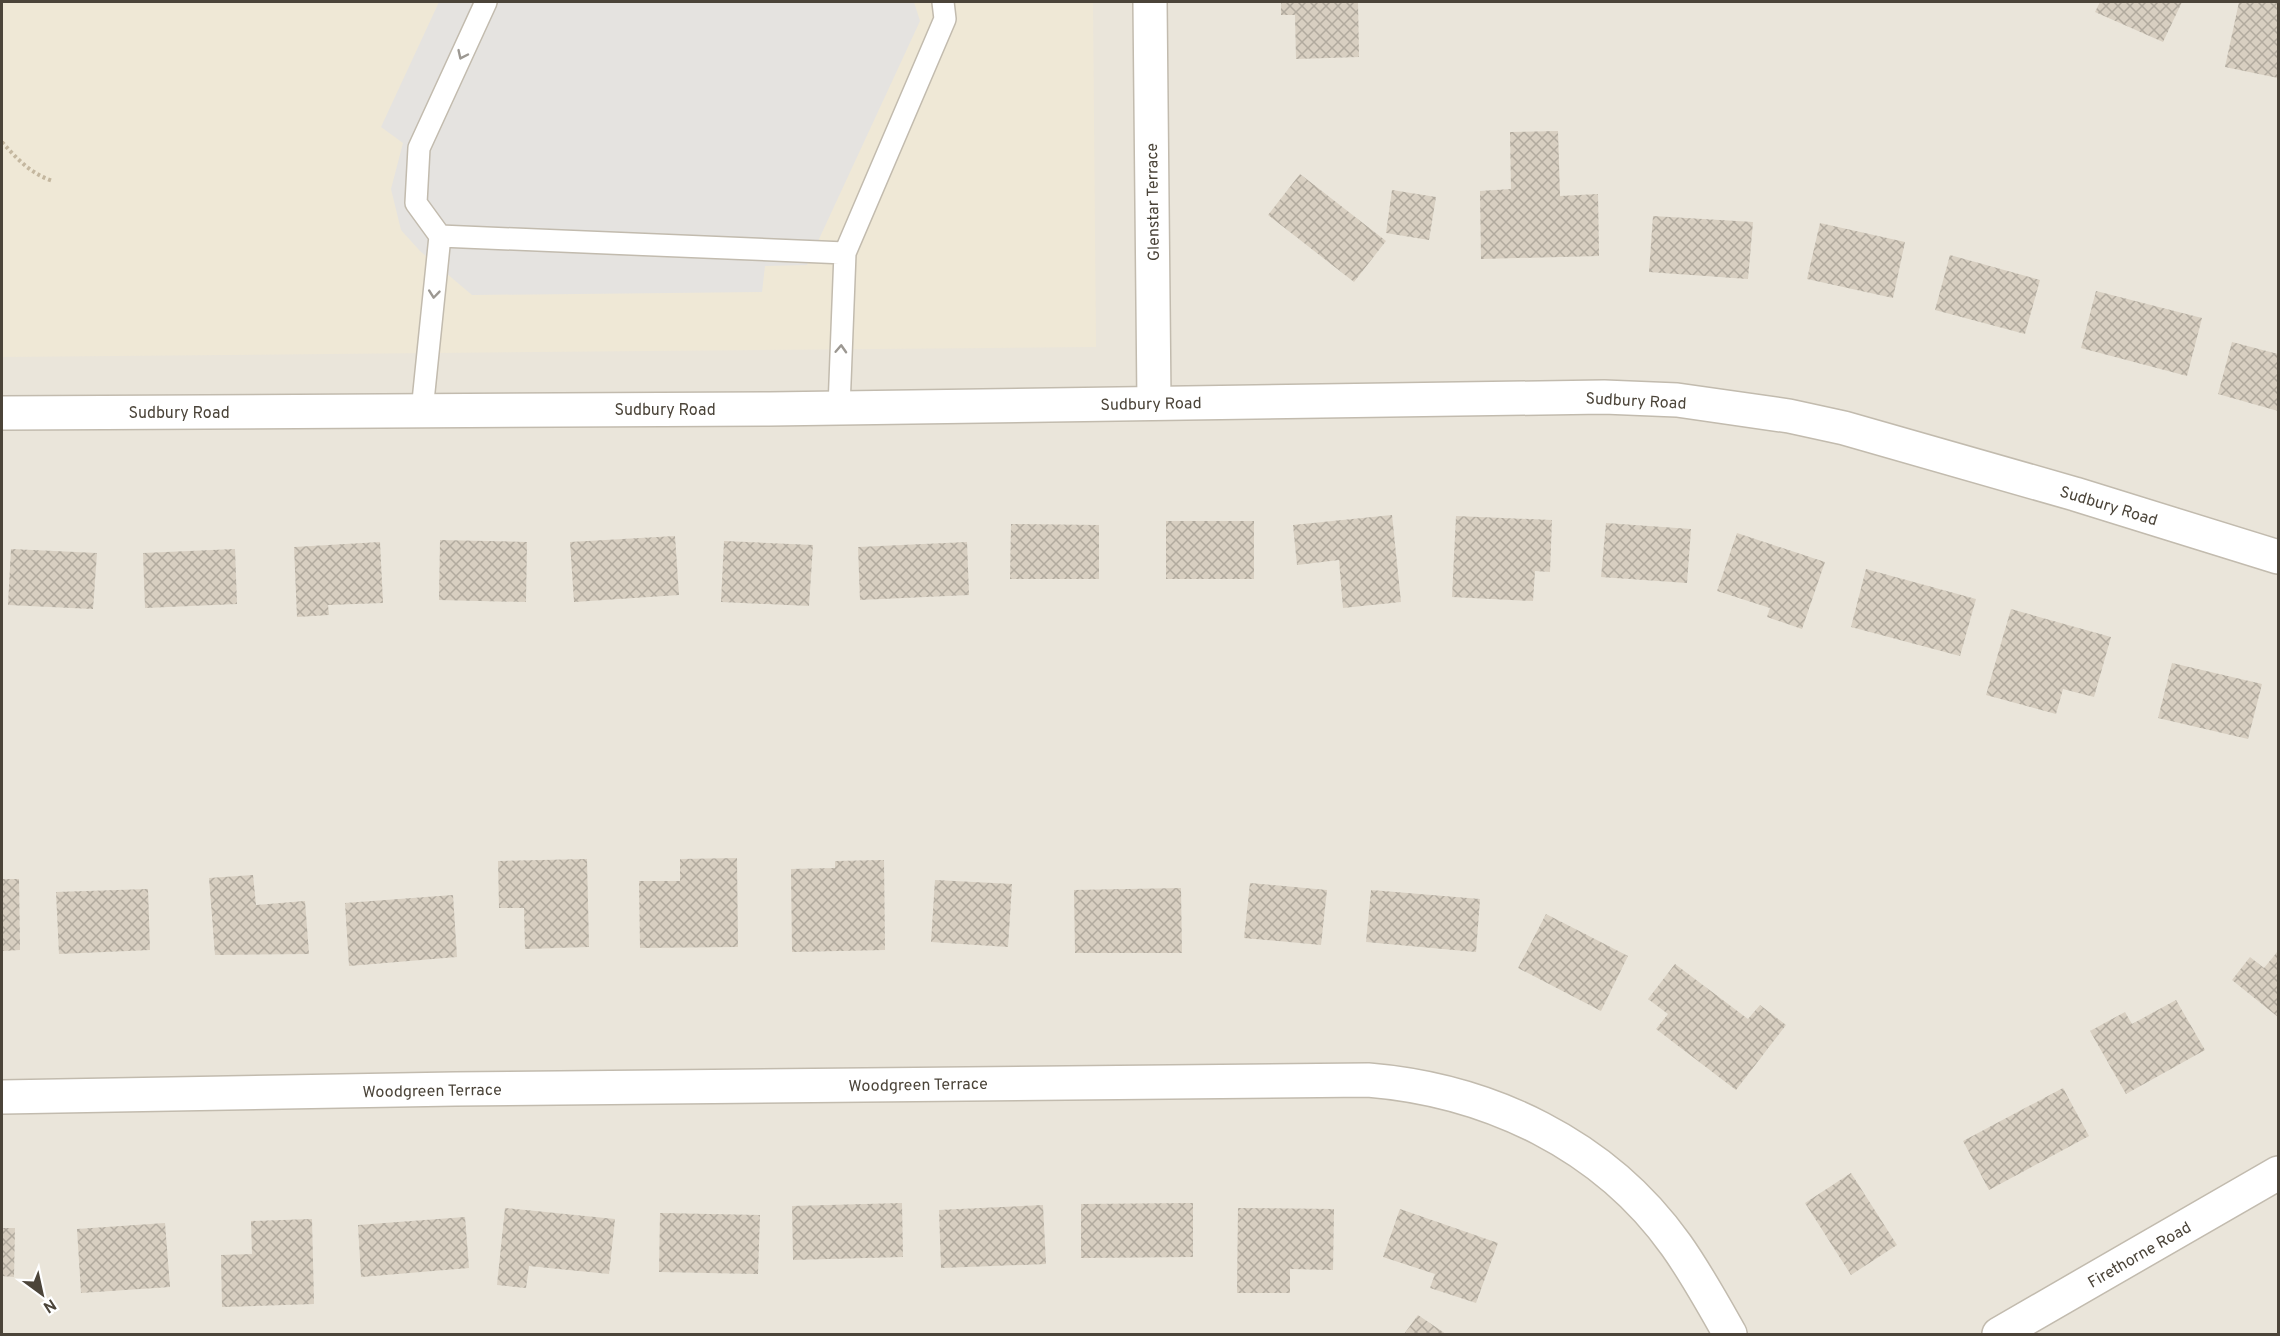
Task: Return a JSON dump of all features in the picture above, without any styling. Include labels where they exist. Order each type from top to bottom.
[{"type":"street","name":"Glenstar Terrace","points":[[1150,2],[1154,402]]},
{"type":"street","name":"Sudbury Road","points":[[2,413],[839,408],[1604,397],[1688,402],[1789,416],[1844,428],[2075,494],[2278,556]]},
{"type":"street","name":"Woodgreen Terrace","points":[[2,1097],[503,1089],[1368,1080],[1400,1082],[1433,1088],[1495,1106],[1550,1132],[1601,1166],[1647,1209],[1675,1244],[1703,1286],[1730,1335]]},
{"type":"street","name":"Firethorne Road","points":[[1999,1335],[2278,1173]]},
{"type":"lane","points":[[422,411],[440,236],[416,202],[419,148],[486,2]]},
{"type":"lane","points":[[839,408],[845,253],[945,19],[943,2]]},
{"type":"lane","points":[[440,236],[845,253]]},
{"type":"path","points":[[2,142],[17,159],[39,177],[53,181]]},
{"type":"shaded area","points":[[2,2],[2278,2],[2278,1334],[2,1334]]},
{"type":"shaded area","points":[[2,2],[1093,2],[1096,347],[2,357]]},
{"type":"shaded area","points":[[439,2],[914,2],[920,21],[807,265],[765,266],[762,292],[472,295],[420,251],[401,230],[391,189],[403,143],[381,127]]},
{"type":"building","points":[[1281,2],[1358,2],[1359,57],[1296,59],[1295,15],[1281,15]]},
{"type":"building","points":[[2100,2],[2182,2],[2163,42],[2095,12]]},
{"type":"building","points":[[2239,2],[2278,2],[2278,78],[2225,67]]},
{"type":"building","points":[[1558,131],[1560,196],[1598,194],[1599,256],[1481,259],[1480,191],[1511,189],[1510,132]]},
{"type":"building","points":[[1300,174],[1386,241],[1354,282],[1268,215]]},
{"type":"building","points":[[1392,190],[1436,197],[1429,240],[1386,233]]},
{"type":"building","points":[[1653,216],[1753,222],[1748,279],[1649,272]]},
{"type":"building","points":[[1820,223],[1905,242],[1893,298],[1807,279]]},
{"type":"building","points":[[1950,255],[2040,280],[2025,334],[1935,310]]},
{"type":"building","points":[[2096,291],[2202,318],[2187,376],[2081,348]]},
{"type":"building","points":[[2232,342],[2278,354],[2278,411],[2218,394]]},
{"type":"building","points":[[1392,515],[1401,602],[1343,608],[1339,560],[1297,565],[1293,525]]},
{"type":"building","points":[[1456,516],[1552,520],[1550,572],[1535,571],[1533,601],[1452,597]]},
{"type":"building","points":[[1166,521],[1254,521],[1254,579],[1166,579]]},
{"type":"building","points":[[1606,523],[1691,529],[1687,583],[1601,577]]},
{"type":"building","points":[[1011,524],[1099,525],[1099,579],[1010,579]]},
{"type":"building","points":[[1737,533],[1825,562],[1802,629],[1767,617],[1770,608],[1717,591]]},
{"type":"building","points":[[675,536],[679,595],[574,602],[570,542]]},
{"type":"building","points":[[440,540],[527,542],[526,602],[439,600]]},
{"type":"building","points":[[724,541],[813,545],[809,606],[721,602]]},
{"type":"building","points":[[380,542],[383,603],[328,605],[329,615],[297,617],[294,547]]},
{"type":"building","points":[[967,542],[969,595],[860,600],[858,547]]},
{"type":"building","points":[[11,549],[97,553],[93,609],[8,605]]},
{"type":"building","points":[[235,549],[237,604],[145,608],[143,553]]},
{"type":"building","points":[[1866,569],[1976,599],[1960,656],[1851,627]]},
{"type":"building","points":[[2011,609],[2111,637],[2094,697],[2063,689],[2056,714],[1986,695]]},
{"type":"building","points":[[2172,663],[2262,684],[2248,739],[2158,718]]},
{"type":"building","points":[[737,858],[738,947],[640,948],[639,881],[680,881],[680,859]]},
{"type":"building","points":[[587,859],[589,947],[525,949],[524,908],[499,908],[498,861]]},
{"type":"building","points":[[884,860],[885,950],[792,952],[791,869],[835,868],[835,861]]},
{"type":"building","points":[[253,875],[256,905],[305,901],[309,954],[215,955],[209,878]]},
{"type":"building","points":[[2,879],[19,879],[20,950],[2,951]]},
{"type":"building","points":[[935,880],[1012,884],[1008,947],[931,942]]},
{"type":"building","points":[[1250,883],[1327,890],[1321,945],[1244,938]]},
{"type":"building","points":[[1181,888],[1182,953],[1075,953],[1074,890]]},
{"type":"building","points":[[148,889],[150,950],[59,954],[56,892]]},
{"type":"building","points":[[1371,890],[1480,899],[1476,952],[1366,942]]},
{"type":"building","points":[[453,895],[457,957],[349,966],[345,903]]},
{"type":"building","points":[[1546,914],[1628,956],[1601,1011],[1518,968]]},
{"type":"building","points":[[2278,951],[2278,1017],[2232,980],[2250,957],[2264,968]]},
{"type":"building","points":[[1675,964],[1748,1019],[1760,1005],[1786,1025],[1736,1090],[1656,1029],[1668,1014],[1648,999]]},
{"type":"building","points":[[2176,1000],[2205,1050],[2126,1094],[2090,1031],[2125,1012],[2132,1024]]},
{"type":"building","points":[[2063,1088],[2089,1136],[1989,1190],[1963,1141]]},
{"type":"building","points":[[1851,1173],[1897,1245],[1851,1275],[1805,1203]]},
{"type":"building","points":[[902,1203],[903,1257],[793,1260],[792,1206]]},
{"type":"building","points":[[1193,1203],[1193,1257],[1081,1258],[1081,1204]]},
{"type":"building","points":[[1043,1205],[1046,1264],[941,1268],[939,1210]]},
{"type":"building","points":[[505,1208],[615,1219],[609,1274],[529,1266],[526,1288],[497,1285]]},
{"type":"building","points":[[1238,1208],[1334,1209],[1333,1270],[1290,1269],[1290,1293],[1237,1293]]},
{"type":"building","points":[[1400,1209],[1498,1243],[1476,1303],[1430,1288],[1435,1274],[1383,1257]]},
{"type":"building","points":[[660,1213],[760,1215],[758,1274],[659,1272]]},
{"type":"building","points":[[465,1217],[469,1268],[361,1277],[358,1225]]},
{"type":"building","points":[[312,1219],[314,1304],[222,1307],[221,1255],[252,1254],[251,1221]]},
{"type":"building","points":[[165,1223],[170,1287],[81,1293],[77,1229]]},
{"type":"building","points":[[2,1228],[15,1228],[14,1277],[2,1276]]},
{"type":"building","points":[[1418,1315],[1446,1334],[1404,1334]]}]
